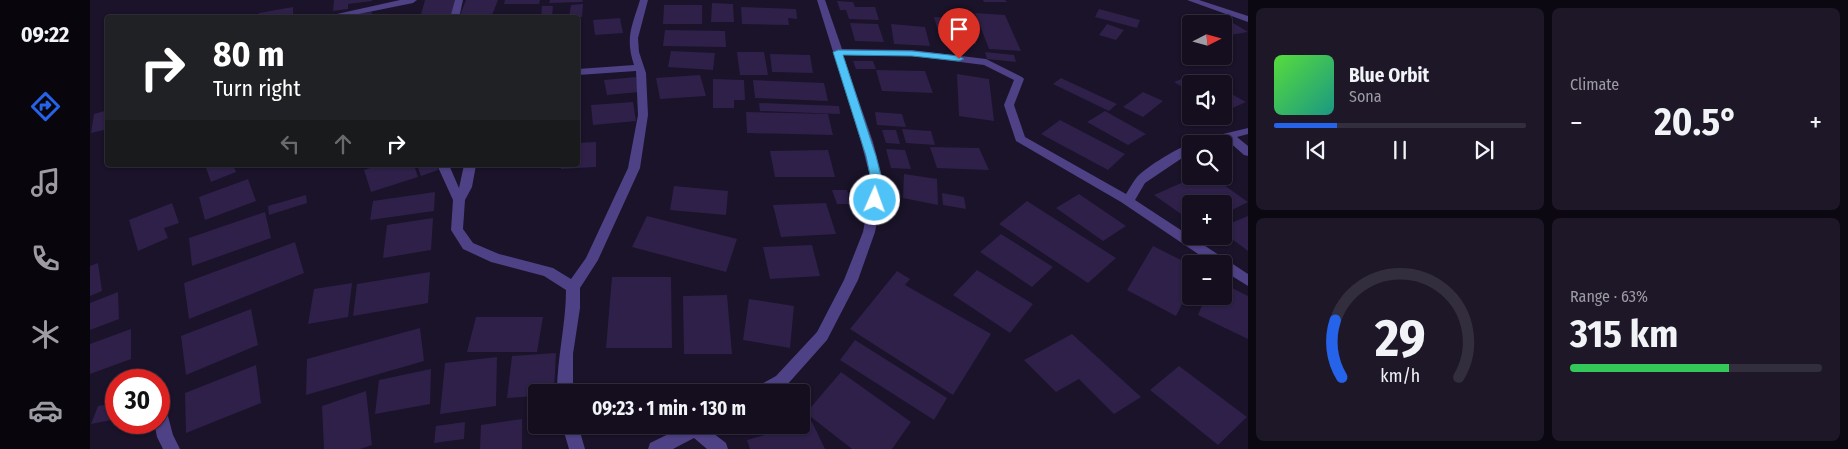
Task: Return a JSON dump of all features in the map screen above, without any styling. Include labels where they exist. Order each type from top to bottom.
[{"type":"street","points":[[338,15],[413,0]]},
{"type":"street","points":[[455,15],[459,0]]},
{"type":"street","points":[[565,384],[566,354],[573,308],[573,287],[591,260],[634,168],[643,115],[639,68],[634,52],[633,38],[644,0]]},
{"type":"street","points":[[776,384],[781,381],[822,336],[851,280],[869,232],[878,184],[867,142],[821,0]]},
{"type":"street","points":[[1191,0],[1248,19]]},
{"type":"street","points":[[838,52],[912,53],[986,62],[1019,79],[1009,105],[1020,139],[1128,201],[1210,255]]},
{"type":"street","points":[[580,72],[639,68]]},
{"type":"street","points":[[1232,135],[1248,131]]},
{"type":"street","points":[[1232,139],[1248,152]]},
{"type":"street","points":[[1128,201],[1141,180],[1182,152]]},
{"type":"street","points":[[444,167],[459,200]]},
{"type":"street","points":[[470,167],[466,187],[459,200],[457,230],[468,246],[496,258],[548,272],[573,287]]},
{"type":"street","points":[[1232,270],[1248,281]]},
{"type":"street","points":[[163,434],[172,449]]},
{"type":"street","points":[[573,434],[577,449]]},
{"type":"street","points":[[656,449],[685,434]]},
{"type":"street","points":[[706,434],[720,449]]},
{"type":"building","points":[[334,0],[372,1],[348,4],[348,9],[333,11]]},
{"type":"building","points":[[425,0],[455,0],[452,15],[421,15]]},
{"type":"building","points":[[466,0],[498,0],[492,15],[460,15]]},
{"type":"building","points":[[505,0],[540,0],[539,4],[504,4]]},
{"type":"building","points":[[550,0],[583,0],[582,2],[549,3]]},
{"type":"building","points":[[983,0],[1005,0],[1007,2],[984,2]]},
{"type":"building","points":[[837,1],[853,2],[855,7],[875,7],[879,20],[849,19],[846,10],[840,10]]},
{"type":"building","points":[[712,3],[733,4],[734,22],[711,22]]},
{"type":"building","points":[[583,4],[582,17],[580,15],[569,15],[571,5]]},
{"type":"building","points":[[664,5],[702,5],[702,24],[663,24]]},
{"type":"building","points":[[542,6],[553,6],[552,15],[541,15]]},
{"type":"building","points":[[293,7],[293,15],[259,15],[259,13]]},
{"type":"building","points":[[741,7],[796,9],[797,19],[788,18],[789,25],[742,24]]},
{"type":"building","points":[[1099,9],[1140,20],[1137,28],[1095,17]]},
{"type":"building","points":[[372,12],[372,15],[342,15]]},
{"type":"building","points":[[975,13],[1005,15],[1021,51],[989,49]]},
{"type":"building","points":[[934,17],[968,19],[976,44],[941,41]]},
{"type":"building","points":[[620,18],[623,33],[595,35],[593,20]]},
{"type":"building","points":[[1232,22],[1248,32],[1232,35]]},
{"type":"building","points":[[850,23],[878,24],[884,42],[855,41]]},
{"type":"building","points":[[891,24],[925,27],[930,46],[894,44]]},
{"type":"building","points":[[1107,24],[1124,30],[1116,40],[1099,35]]},
{"type":"building","points":[[665,30],[725,31],[726,47],[663,46]]},
{"type":"building","points":[[671,51],[715,53],[713,70],[668,67]]},
{"type":"building","points":[[737,52],[764,52],[768,75],[740,75]]},
{"type":"building","points":[[985,52],[1014,55],[1016,62],[987,59]]},
{"type":"building","points":[[770,54],[810,55],[813,73],[772,72]]},
{"type":"building","points":[[853,61],[873,61],[876,69],[856,69]]},
{"type":"building","points":[[876,70],[925,71],[933,93],[882,91]]},
{"type":"building","points":[[957,74],[989,79],[994,121],[959,116]]},
{"type":"building","points":[[700,75],[706,96],[660,99],[656,78]]},
{"type":"building","points":[[636,77],[639,92],[607,95],[604,80]]},
{"type":"building","points":[[1061,78],[1117,104],[1109,111],[1053,84]]},
{"type":"building","points":[[713,79],[744,80],[745,100],[734,100],[734,108],[713,108]]},
{"type":"building","points":[[1182,79],[1182,87],[1174,82]]},
{"type":"building","points":[[753,80],[824,83],[828,101],[755,98]]},
{"type":"building","points":[[1143,92],[1163,101],[1143,117],[1123,107]]},
{"type":"building","points":[[1232,94],[1246,102],[1232,108]]},
{"type":"building","points":[[633,102],[636,121],[593,125],[591,105]]},
{"type":"building","points":[[759,103],[839,106],[840,114],[760,111]]},
{"type":"building","points":[[105,111],[105,130],[91,133],[94,114]]},
{"type":"building","points":[[1105,111],[1146,134],[1128,145],[1087,122]]},
{"type":"building","points":[[746,112],[828,114],[833,135],[747,133]]},
{"type":"building","points":[[875,112],[902,114],[906,127],[877,125]]},
{"type":"building","points":[[1060,120],[1125,154],[1108,170],[1041,134]]},
{"type":"building","points":[[902,129],[931,131],[935,145],[906,143]]},
{"type":"building","points":[[882,130],[896,130],[900,144],[886,143]]},
{"type":"building","points":[[596,142],[596,167],[561,169],[561,167],[580,167],[580,143]]},
{"type":"building","points":[[930,147],[979,148],[989,170],[937,168]]},
{"type":"building","points":[[886,149],[905,150],[911,169],[891,168]]},
{"type":"building","points":[[828,150],[835,177],[775,177],[770,151]]},
{"type":"building","points":[[206,167],[234,167],[236,172],[211,182]]},
{"type":"building","points":[[373,167],[415,167],[418,177],[371,192],[364,170]]},
{"type":"building","points":[[418,167],[437,167],[438,170],[421,176]]},
{"type":"building","points":[[904,174],[937,179],[938,205],[903,198]]},
{"type":"building","points":[[248,179],[256,201],[205,220],[199,197]]},
{"type":"building","points":[[1182,183],[1182,185],[1224,185],[1248,202],[1232,210],[1232,195],[1182,195],[1182,215],[1154,195]]},
{"type":"building","points":[[674,186],[728,191],[726,215],[670,210]]},
{"type":"building","points":[[832,190],[847,190],[851,204],[837,204]]},
{"type":"building","points":[[435,192],[434,211],[370,220],[373,201]]},
{"type":"building","points":[[942,193],[964,197],[966,209],[943,205]]},
{"type":"building","points":[[1079,194],[1126,226],[1103,241],[1056,208]]},
{"type":"building","points":[[306,195],[307,203],[269,215],[268,206]]},
{"type":"building","points":[[1027,201],[1116,258],[1088,283],[999,224]]},
{"type":"building","points":[[172,203],[179,223],[164,228],[168,238],[138,251],[129,220]]},
{"type":"building","points":[[826,203],[836,234],[781,237],[773,205]]},
{"type":"building","points":[[265,212],[271,238],[192,266],[189,238]]},
{"type":"building","points":[[647,216],[737,239],[726,272],[632,247]]},
{"type":"building","points":[[1248,216],[1248,251],[1232,239],[1232,223]]},
{"type":"building","points":[[433,218],[431,250],[383,258],[387,225]]},
{"type":"building","points":[[1001,234],[1053,267],[1032,287],[980,252]]},
{"type":"building","points":[[295,242],[304,273],[189,319],[184,283]]},
{"type":"building","points":[[812,245],[820,276],[770,279],[763,247]]},
{"type":"building","points":[[1153,246],[1182,260],[1182,304],[1176,316],[1127,290]]},
{"type":"building","points":[[98,263],[102,291],[90,296],[90,266]]},
{"type":"building","points":[[977,270],[1033,304],[1010,333],[953,295]]},
{"type":"building","points":[[897,271],[910,279],[905,285],[991,334],[953,395],[850,329]]},
{"type":"building","points":[[430,272],[428,303],[353,316],[357,284]]},
{"type":"building","points":[[612,277],[671,277],[672,348],[606,348]]},
{"type":"building","points":[[352,283],[348,317],[308,324],[314,289]]},
{"type":"building","points":[[1232,288],[1248,296],[1248,339],[1198,315],[1202,305],[1232,305]]},
{"type":"building","points":[[118,292],[119,319],[90,330],[90,303]]},
{"type":"building","points":[[727,295],[732,354],[684,354],[683,296]]},
{"type":"building","points":[[749,299],[794,306],[790,348],[743,340]]},
{"type":"building","points":[[251,309],[258,345],[186,375],[181,336]]},
{"type":"building","points":[[476,317],[543,317],[537,352],[467,352]]},
{"type":"building","points":[[420,328],[424,361],[306,395],[307,359]]},
{"type":"building","points":[[131,329],[131,359],[90,374],[90,344]]},
{"type":"building","points":[[1072,334],[1141,397],[1114,414],[1079,379],[1056,392],[1024,360]]},
{"type":"building","points":[[855,340],[947,398],[934,420],[840,360]]},
{"type":"building","points":[[556,353],[554,384],[528,384],[528,397],[507,398],[512,356]]},
{"type":"building","points":[[497,357],[496,406],[440,414],[445,363]]},
{"type":"building","points":[[256,365],[261,403],[186,433],[185,393]]},
{"type":"building","points":[[1179,366],[1247,417],[1218,445],[1150,390]]},
{"type":"building","points":[[431,369],[430,404],[375,414],[379,380]]},
{"type":"building","points":[[841,372],[911,422],[892,449],[852,449],[810,416],[810,408]]},
{"type":"building","points":[[366,391],[372,445],[360,449],[324,449],[322,406]]},
{"type":"building","points":[[105,405],[105,421],[91,424],[98,406]]},
{"type":"building","points":[[522,419],[522,449],[480,449],[481,425]]},
{"type":"building","points":[[465,422],[464,439],[434,443],[436,426]]},
{"type":"building","points":[[812,422],[825,449],[750,449],[747,440],[769,434],[810,434],[810,423]]},
{"type":"route","points":[[875,200],[878,184],[867,142],[838,52],[912,53],[959,59]]}]
